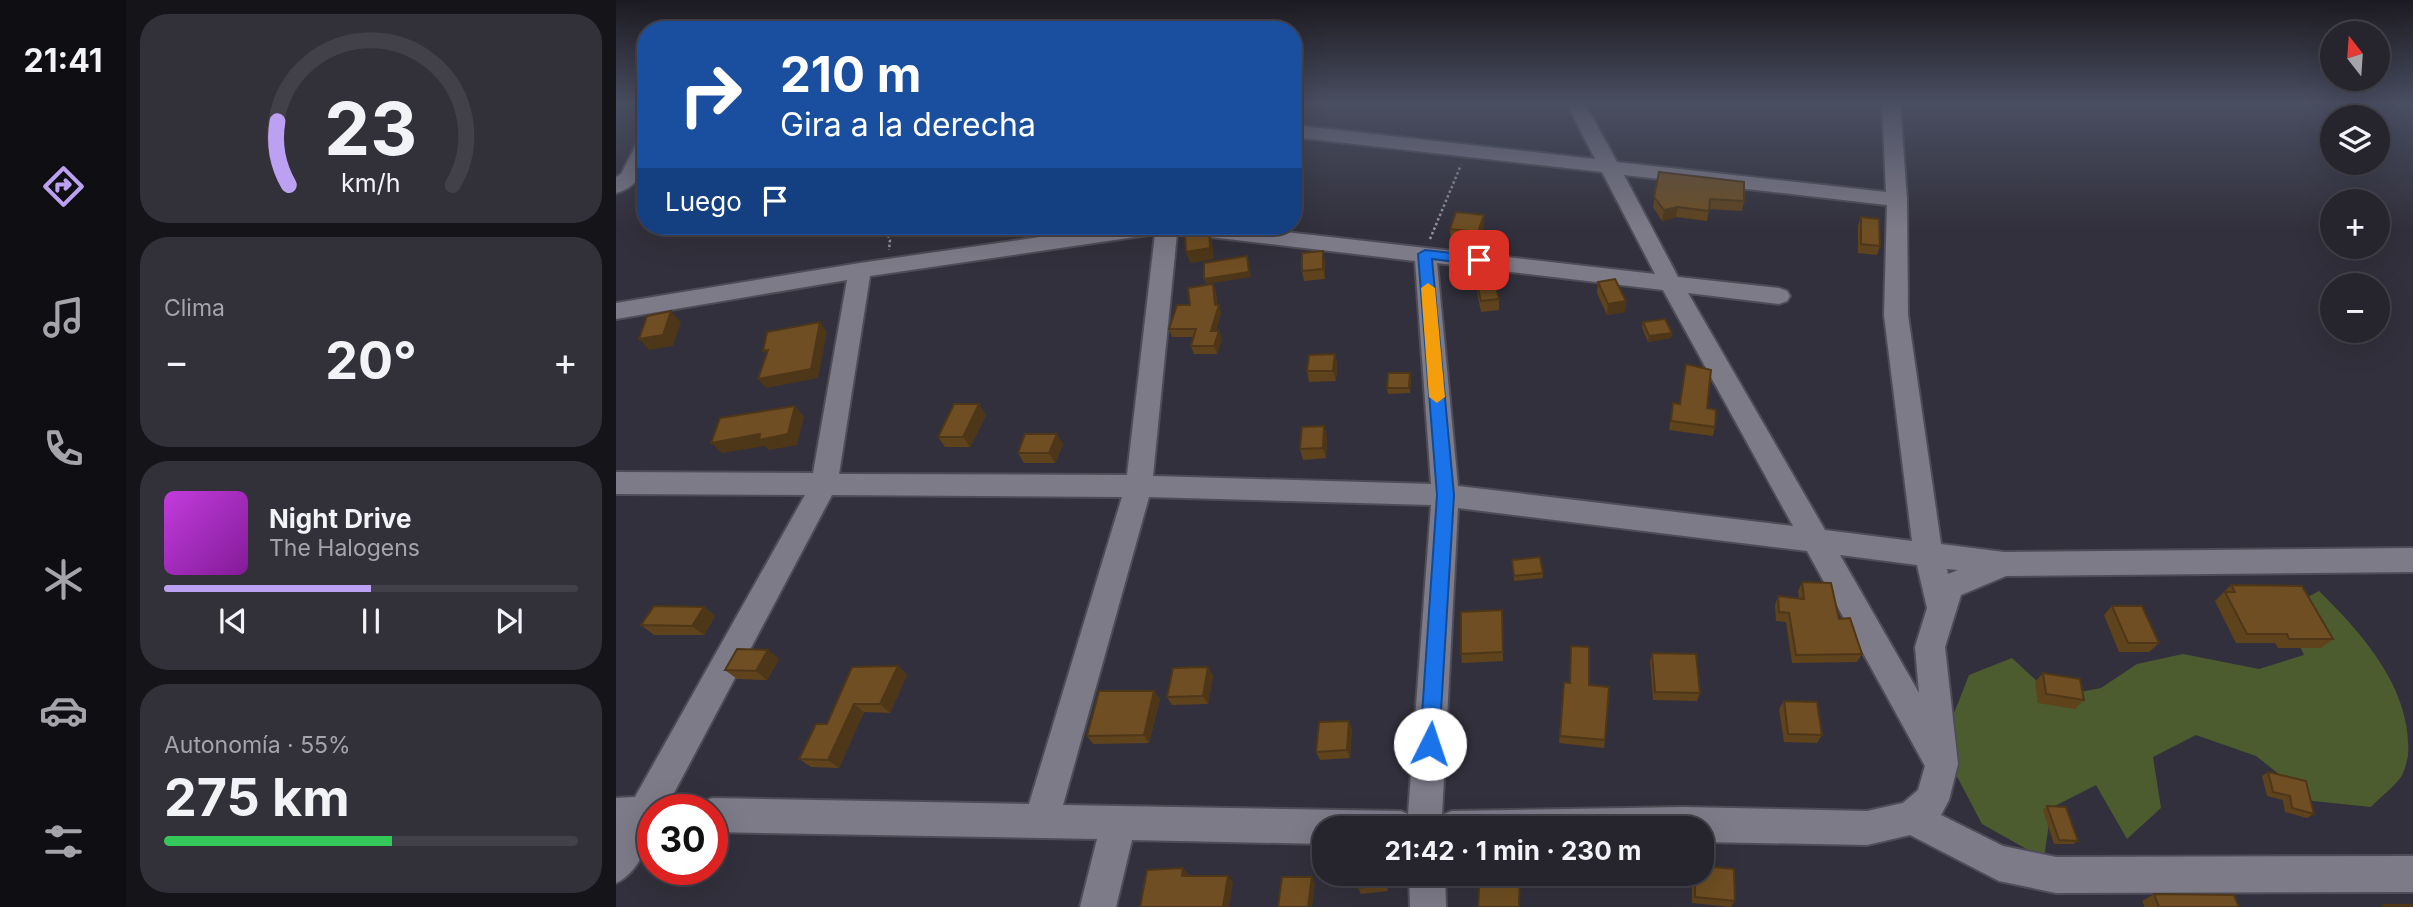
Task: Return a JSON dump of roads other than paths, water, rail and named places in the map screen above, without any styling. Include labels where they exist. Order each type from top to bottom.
[{"type":"street","points":[[1416,144],[1897,200]]},
{"type":"street","points":[[1597,144],[1670,282],[1942,764]]},
{"type":"street","points":[[1894,144],[1897,200],[1896,314],[1923,529],[1942,608]]},
{"type":"street","points":[[616,208],[620,194],[616,187],[629,177],[637,161]]},
{"type":"street","points":[[616,311],[873,268],[1099,235]]},
{"type":"street","points":[[1041,821],[1139,486],[1166,235]]},
{"type":"street","points":[[1257,235],[1779,296]]},
{"type":"street","points":[[1425,254],[1445,495],[1425,816]]},
{"type":"street","points":[[649,794],[824,485],[873,268]]},
{"type":"street","points":[[616,483],[1139,486],[1445,495],[2004,564],[2413,560]]},
{"type":"street","points":[[1714,825],[1867,828],[1912,818],[1932,800],[1942,764],[1930,648],[1948,587],[2004,564]]},
{"type":"street","points":[[728,815],[1312,826]]},
{"type":"street","points":[[616,865],[637,816]]},
{"type":"street","points":[[1912,818],[1999,863],[2056,875],[2413,874]]},
{"type":"street","points":[[1098,907],[1119,822]]},
{"type":"street","points":[[1427,886],[1428,907]]}]
